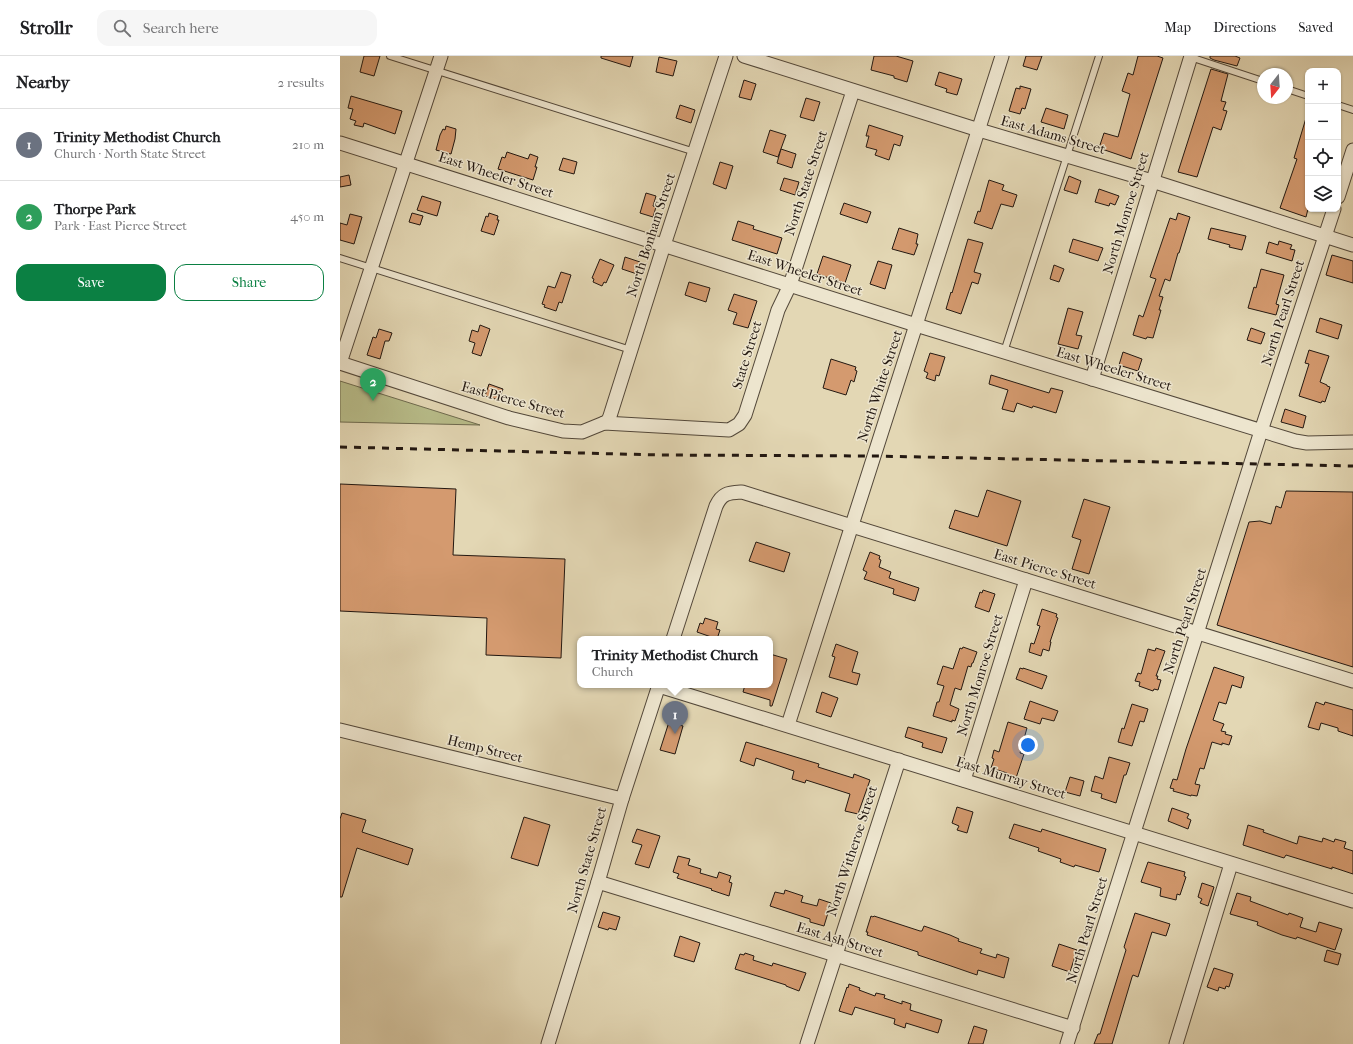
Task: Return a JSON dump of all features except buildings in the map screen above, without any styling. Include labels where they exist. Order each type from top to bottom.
[{"type":"street","points":[[340,363],[441,56]]},
{"type":"street","name":"North Bonham Street","points":[[604,423],[608,421],[610,416],[726,56]]},
{"type":"street","name":"East Adams Street","points":[[744,56],[979,130],[1152,181],[1353,245]]},
{"type":"street","name":"North White Street","points":[[788,725],[1002,56]]},
{"type":"street","name":"North Monroe Street","points":[[1092,379],[1189,56]]},
{"type":"street","name":"North State Street","points":[[790,284],[853,90]]},
{"type":"street","name":"East Wheeler Street","points":[[340,143],[916,325],[1261,431],[1307,443],[1353,442]]},
{"type":"street","points":[[1341,188],[1353,150]]},
{"type":"street","name":"North Pearl Street","points":[[1067,1044],[1261,431],[1333,212]]},
{"type":"street","name":"State Street","points":[[729,430],[739,424],[745,415],[776,318],[790,284]]},
{"type":"street","name":"East Pierce Street","points":[[340,363],[509,418],[563,430],[582,432],[604,423],[729,430]]},
{"type":"street","name":"East Pierce Street","points":[[674,636],[716,506],[722,497],[728,493],[742,492],[1353,681]]},
{"type":"street","name":"North Monroe Street","points":[[964,780],[1026,580]]},
{"type":"street","name":"North State Street","points":[[548,1044],[622,799],[658,688]]},
{"type":"street","name":"East Murray Street","points":[[666,688],[1353,901]]},
{"type":"street","name":"Hemp Street","points":[[340,730],[622,799]]},
{"type":"street","name":"North Witheroe Street","points":[[807,1044],[899,760]]},
{"type":"street","points":[[1176,1044],[1231,864]]},
{"type":"street","name":"East Ash Street","points":[[598,882],[1073,1028]]},
{"type":"lane","points":[[390,56],[695,152]]},
{"type":"lane","points":[[1004,352],[1099,56]]},
{"type":"lane","points":[[1189,56],[1257,79]]},
{"type":"lane","points":[[1293,91],[1305,95]]},
{"type":"lane","points":[[1341,106],[1353,110]]},
{"type":"lane","points":[[340,258],[631,350]]},
{"type":"green space","points":[[340,381],[480,425],[340,422]]},
{"type":"railway","points":[[340,447],[661,455],[874,456],[1353,466]]},
{"type":"place","name":"Thorpe Park","points":[[373,401]]},
{"type":"place","name":"Trinity Methodist Church","points":[[675,734]]}]
